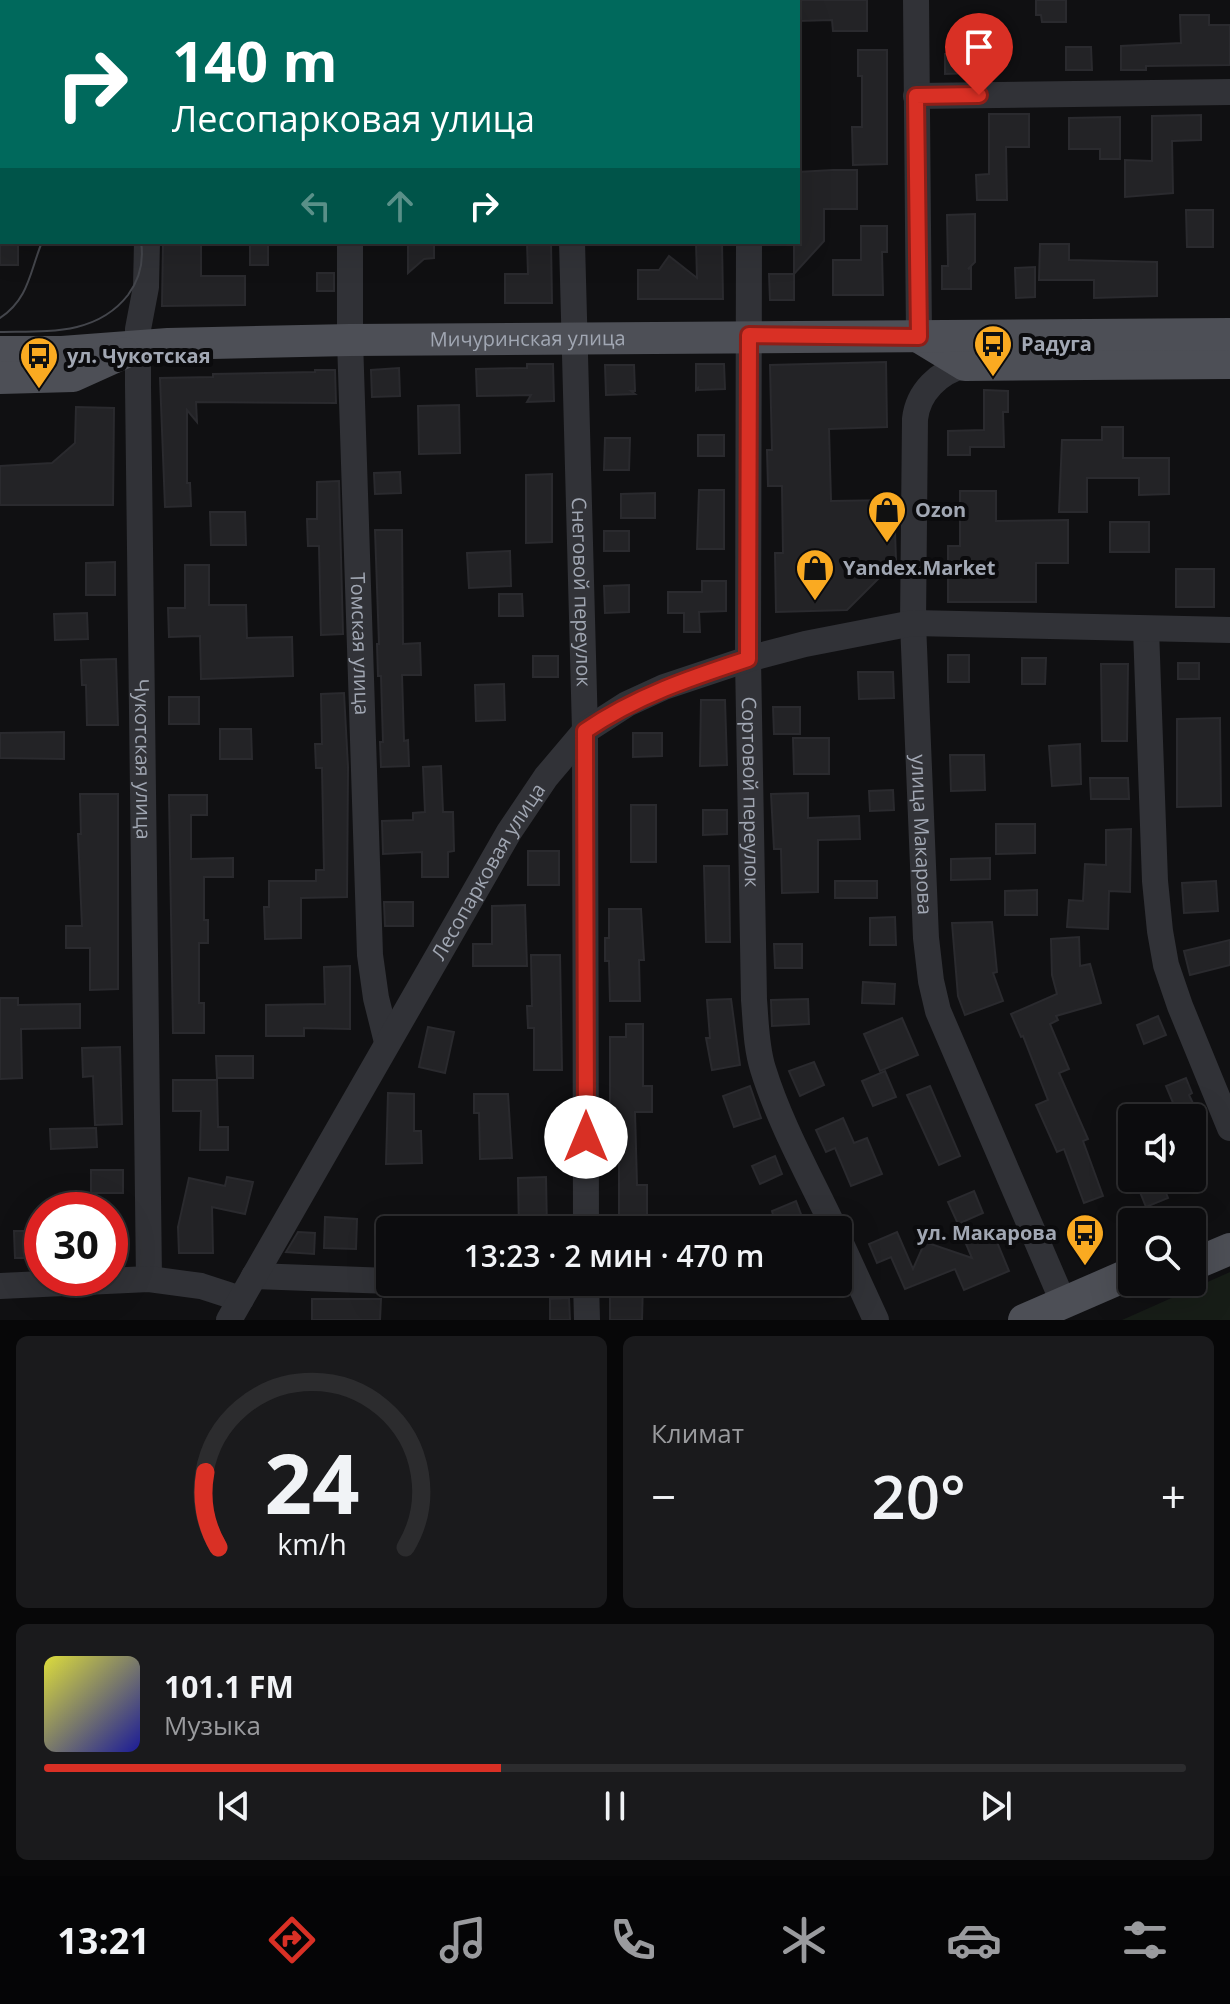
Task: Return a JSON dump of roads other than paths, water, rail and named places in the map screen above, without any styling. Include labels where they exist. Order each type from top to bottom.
[{"type":"main road","name":"Мичуринская улица","points":[[0,352],[350,340],[1230,334]]},
{"type":"main road","points":[[919,337],[965,365],[1230,363]]},
{"type":"main road","name":"Мичуринская улица","points":[[0,378],[73,376],[138,347]]},
{"type":"main road","points":[[1206,1242],[1230,1232]]},
{"type":"main road","points":[[1206,1259],[1230,1249]]},
{"type":"main road","points":[[1065,1312],[1118,1281]]},
{"type":"main road","points":[[1024,1320],[1065,1312],[1118,1294]]},
{"type":"street","points":[[916,0],[919,337]]},
{"type":"street","points":[[916,96],[1230,92]]},
{"type":"street","name":"Чукотская улица","points":[[147,244],[148,263],[138,347],[149,1279]]},
{"type":"street","name":"Томская улица","points":[[350,244],[350,340],[370,955],[387,1042]]},
{"type":"street","name":"Снеговой переулок","points":[[572,244],[585,731],[586,1216]]},
{"type":"street","name":"Сортовой переулок","points":[[749,244],[748,659],[757,1039],[773,1097],[828,1216]]},
{"type":"street","name":"улица Макарова","points":[[965,365],[951,369],[934,381],[916,408],[913,623],[926,938],[938,1011],[955,1057],[1065,1312]]},
{"type":"street","name":"Лесопарковая улица","points":[[235,1310],[509,832],[546,777],[585,731],[627,704],[664,687],[748,659],[805,644],[913,623],[1230,630]]},
{"type":"street","points":[[1146,629],[1155,881],[1160,931],[1166,965],[1180,1006],[1230,1128]]},
{"type":"street","points":[[852,1268],[876,1320]]},
{"type":"street","points":[[254,1276],[376,1280]]},
{"type":"street","points":[[0,1286],[149,1279],[201,1286],[235,1310]]},
{"type":"street","points":[[586,1296],[587,1320]]},
{"type":"tram line","points":[[0,318],[23,293],[41,244]]},
{"type":"tram line","points":[[0,332],[52,331],[101,318],[128,295],[135,283],[140,270],[141,244]]},
{"type":"place","name":"Радуга","points":[[993,378]]},
{"type":"place","name":"ул. Чукотская","points":[[39,390]]},
{"type":"place","name":"Ozon","points":[[887,544]]},
{"type":"place","name":"Yandex.Market","points":[[815,602]]},
{"type":"place","name":"ул. Макарова","points":[[1085,1267]]}]
